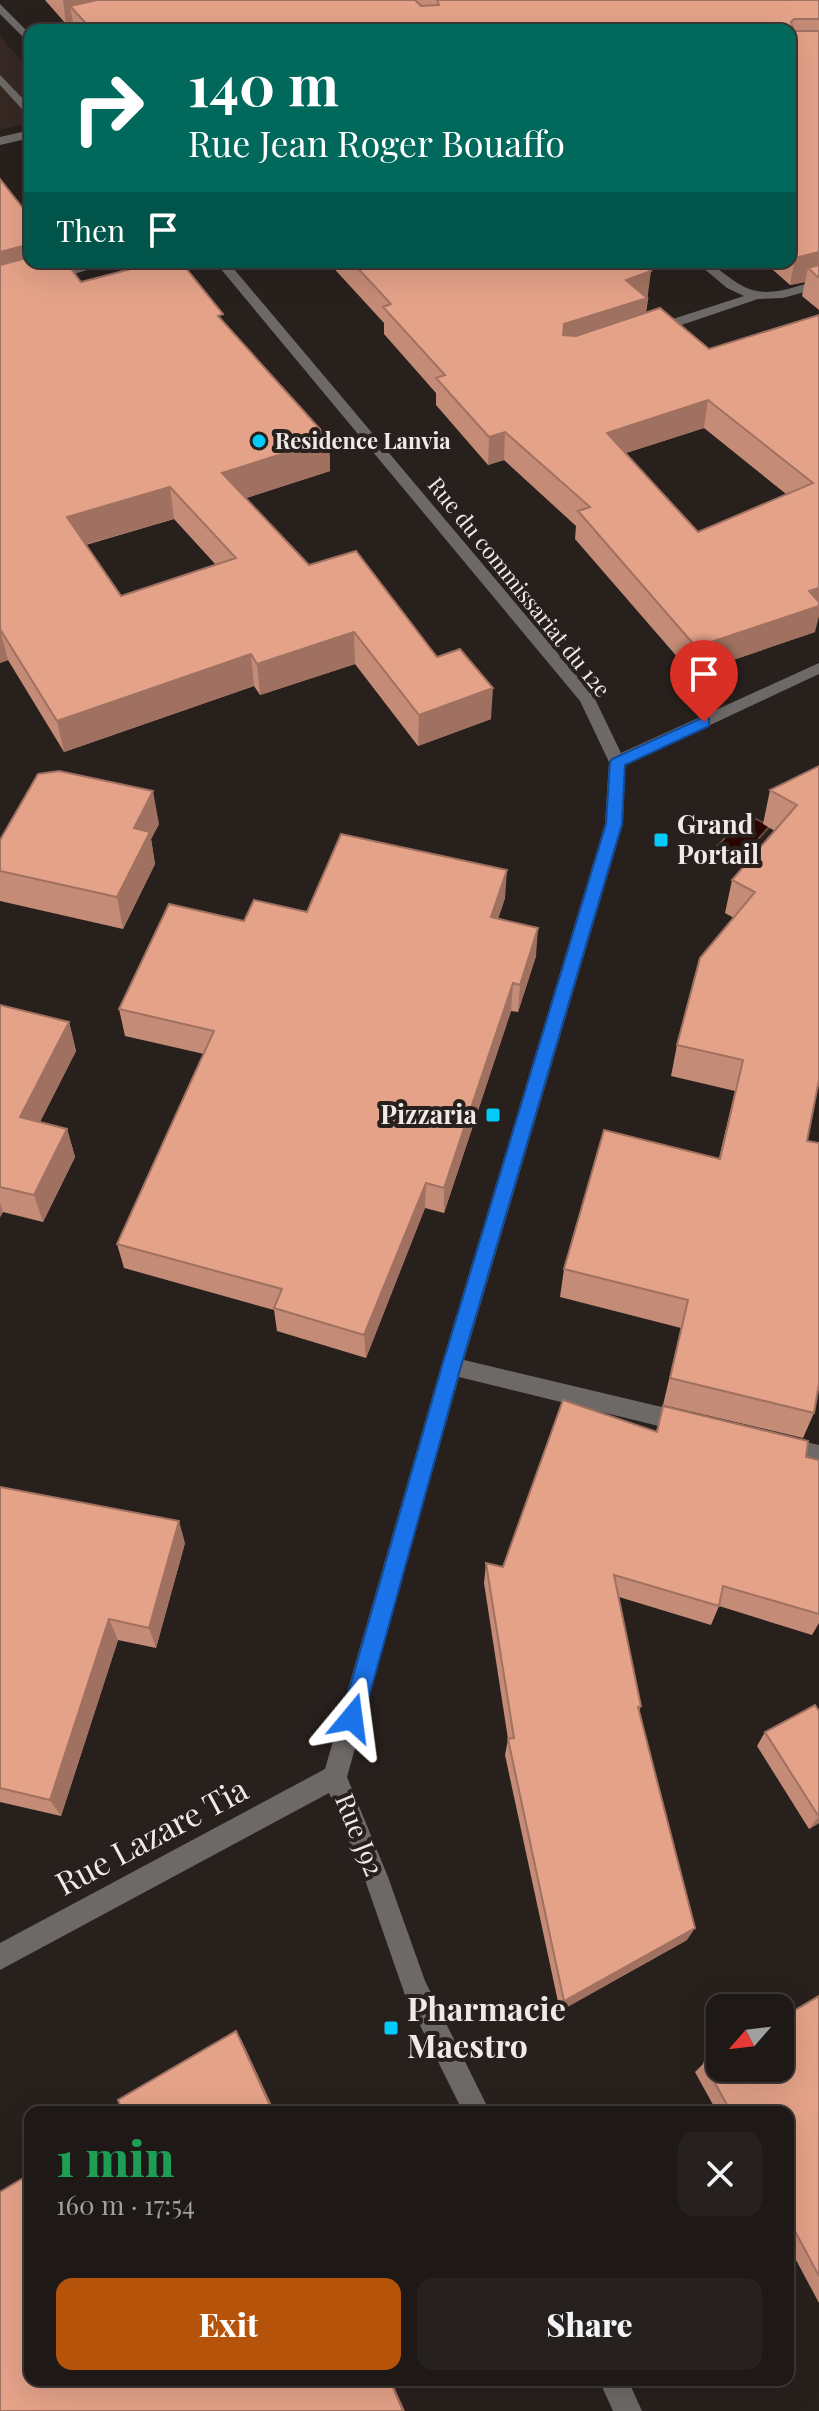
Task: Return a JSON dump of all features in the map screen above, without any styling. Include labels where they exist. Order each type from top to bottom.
[{"type":"street","points":[[0,7],[24,33]]},
{"type":"street","points":[[85,24],[114,17]]},
{"type":"street","points":[[0,78],[24,107]]},
{"type":"street","points":[[0,141],[24,135]]},
{"type":"street","points":[[0,293],[86,268]]},
{"type":"street","name":"Rue du commissariat du 12e","points":[[226,268],[587,699],[617,762]]},
{"type":"street","points":[[709,268],[726,283],[753,297]]},
{"type":"street","points":[[639,334],[753,297],[783,296],[819,284]]},
{"type":"street","points":[[617,762],[819,668]]},
{"type":"street","name":"Rue J92","points":[[474,2106],[414,1986],[376,1877],[335,1777],[452,1366],[614,824],[617,762]]},
{"type":"street","points":[[452,1366],[712,1429]]},
{"type":"street","points":[[758,1440],[819,1455]]},
{"type":"street","name":"Rue Lazare Tia","points":[[0,1957],[335,1777]]},
{"type":"street","points":[[616,2386],[628,2411]]},
{"type":"shaded area","points":[[0,36],[24,64],[24,124],[0,130]]},
{"type":"shaded area","points":[[746,814],[770,826],[738,861],[715,849]]},
{"type":"building","points":[[97,0],[415,0],[421,6],[439,5],[437,0],[819,0],[819,19],[794,19],[792,24],[86,24],[70,6]]},
{"type":"building","points":[[796,31],[819,31],[819,252],[796,258]]},
{"type":"building","points":[[0,179],[24,209],[24,246],[0,252]]},
{"type":"building","points":[[24,259],[24,268],[70,268],[81,282],[135,268],[186,268],[223,314],[218,316],[329,439],[222,473],[309,565],[356,551],[437,657],[460,649],[493,688],[419,715],[354,632],[257,664],[251,654],[57,721],[0,629],[0,265]],"holes":[[[170,487],[236,558],[121,596],[67,517]]]},
{"type":"building","points":[[819,265],[819,278],[808,268]]},
{"type":"building","points":[[358,268],[647,268],[651,271],[626,280],[647,298],[564,324],[563,335],[576,336],[660,308],[709,349],[819,315],[819,588],[809,591],[819,606],[696,647],[578,511],[590,507],[505,432],[489,437],[436,378],[445,375],[383,307],[391,304]],"holes":[[[708,400],[813,483],[698,532],[607,433]]]},
{"type":"building","points":[[819,766],[819,1080],[807,1141],[819,1143],[819,1384],[814,1413],[670,1378],[688,1300],[564,1269],[604,1130],[720,1159],[743,1060],[677,1045],[700,958],[755,892],[732,880],[797,805],[770,790]]},
{"type":"building","points":[[59,771],[153,791],[134,828],[150,832],[117,897],[0,871],[0,840],[38,774]]},
{"type":"building","points":[[341,834],[507,870],[491,917],[538,928],[520,985],[513,983],[444,1188],[426,1183],[364,1335],[274,1308],[282,1289],[117,1244],[214,1031],[119,1009],[169,904],[244,921],[254,900],[307,912]]},
{"type":"building","points":[[0,1005],[69,1022],[20,1117],[67,1129],[34,1195],[0,1187]]},
{"type":"building","points":[[563,1400],[657,1432],[663,1406],[808,1441],[806,1457],[819,1460],[819,1614],[723,1586],[719,1606],[614,1575],[641,1706],[638,1707],[695,1928],[564,2001],[508,1739],[514,1738],[486,1563],[503,1567]]},
{"type":"building","points":[[0,1487],[179,1521],[149,1628],[109,1619],[50,1800],[0,1788]]},
{"type":"building","points":[[815,1705],[819,1711],[819,1817],[765,1732]]},
{"type":"building","points":[[819,1996],[819,2276],[794,2229],[794,2106],[728,2106],[714,2082],[794,2082],[794,2011]]},
{"type":"building","points":[[236,2031],[270,2106],[120,2106],[118,2100]]},
{"type":"building","points":[[24,2178],[24,2386],[393,2386],[403,2411],[0,2411],[0,2192]]},
{"type":"place","name":"Residence Lanvia","points":[[259,441]]},
{"type":"place","name":"Grand Portail","points":[[661,840]]},
{"type":"place","name":"Pizzaria","points":[[493,1115]]},
{"type":"place","name":"Pharmacie Maestro","points":[[391,2028]]},
{"type":"route","points":[[352,1718],[452,1366],[614,824],[617,762],[704,722]]}]
